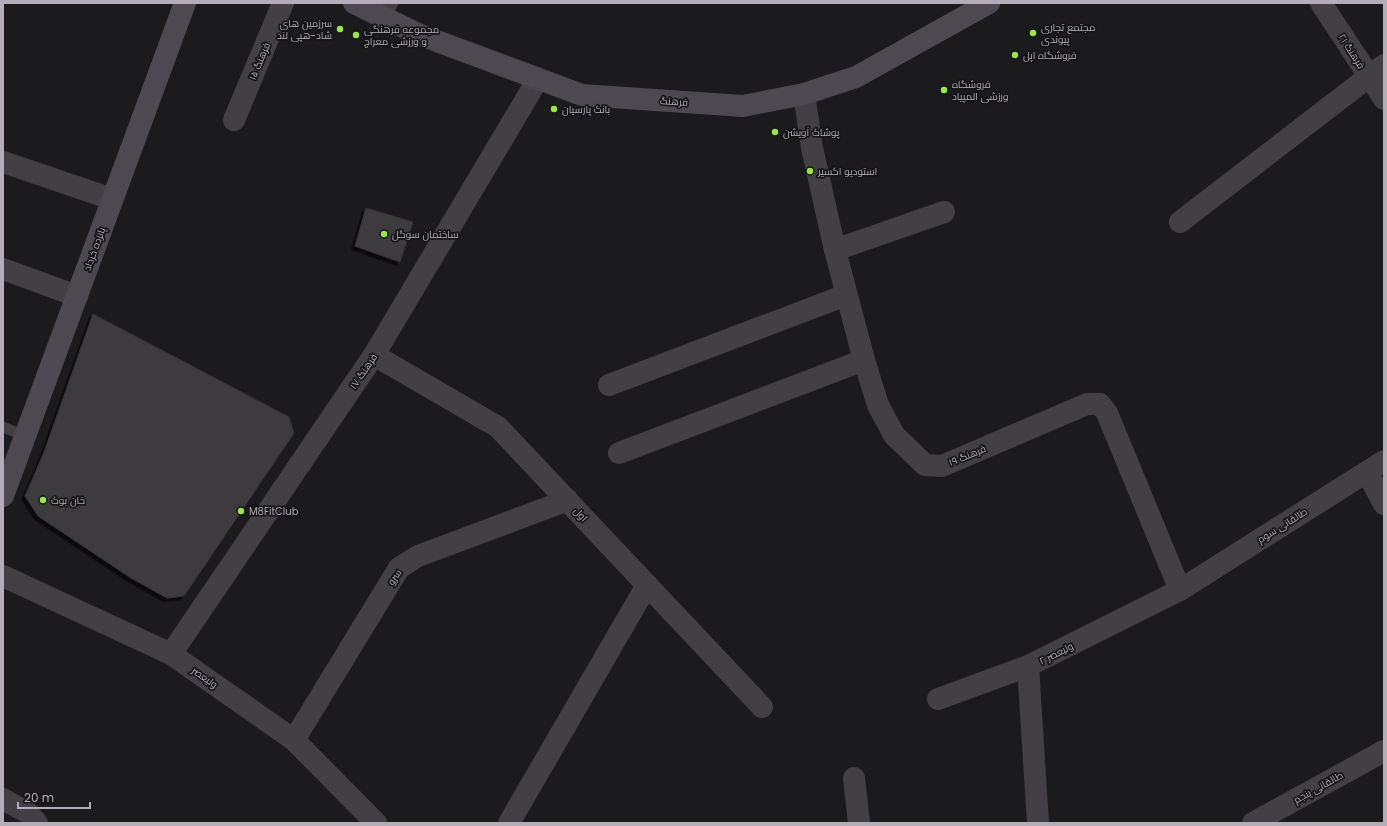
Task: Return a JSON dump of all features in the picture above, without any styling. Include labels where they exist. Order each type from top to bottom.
[{"type":"main road","name":"پانزده خرداد","points":[[3,496],[184,3]]},
{"type":"main road","name":"فرهنگ","points":[[354,3],[383,9],[418,34],[582,95],[743,106],[804,94],[856,77],[989,3]]},
{"type":"street","name":"فرهنگ ۱۵","points":[[234,120],[283,3]]},
{"type":"street","name":"فرهنگ ۲۱","points":[[1321,3],[1376,70],[1384,99]]},
{"type":"street","points":[[1180,222],[1376,70]]},
{"type":"street","name":"فرهنگ ۱۷","points":[[171,654],[374,355],[538,79]]},
{"type":"street","name":"فرهنگ ۱۹","points":[[804,94],[812,148],[846,295],[878,405],[894,435],[925,465],[942,466],[1087,404],[1100,404],[1107,413],[1180,590]]},
{"type":"street","points":[[3,162],[112,199]]},
{"type":"street","points":[[835,250],[944,212]]},
{"type":"street","points":[[3,269],[77,296]]},
{"type":"street","points":[[609,385],[846,295]]},
{"type":"street","name":"اول","points":[[374,355],[498,427],[762,707]]},
{"type":"street","points":[[619,453],[864,360]]},
{"type":"street","points":[[1375,466],[1384,504]]},
{"type":"street","name":"طالقانی سوم","points":[[1180,590],[1375,466]]},
{"type":"street","name":"سرو","points":[[294,740],[399,568],[418,556],[568,500]]},
{"type":"street","name":"ولیعصر","points":[[3,576],[171,654],[294,740],[376,823]]},
{"type":"street","points":[[509,823],[647,585]]},
{"type":"street","name":"ولیعصر ٢","points":[[1038,823],[1028,666],[1180,590]]},
{"type":"street","points":[[938,699],[1028,666]]},
{"type":"street","name":"طالقانی پنجم","points":[[1253,823],[1384,751]]},
{"type":"street","points":[[854,778],[859,823]]},
{"type":"street","points":[[3,799],[28,813],[37,823]]},
{"type":"lane","points":[[3,427],[25,436]]},
{"type":"building","name":"ساختمان سوگل","points":[[366,208],[413,222],[400,262],[355,246]]},
{"type":"building","points":[[93,314],[289,417],[294,433],[184,596],[167,598],[131,578],[38,516],[25,496],[43,455]]},
{"type":"place","name":"سرزمین های شاد-هپی لند","points":[[340,29]]},
{"type":"place","name":"مجتمع تجاری پیوندی","points":[[1033,33]]},
{"type":"place","name":"مجموعه فرهنگی و ورزشی معراج","points":[[356,35]]},
{"type":"place","name":"فروشگاه اپل","points":[[1015,55]]},
{"type":"place","name":"فروشگاه ورزشی المپیاد","points":[[944,90]]},
{"type":"place","name":"بانک پارسیان","points":[[554,109]]},
{"type":"place","name":"پوشاک آویشن","points":[[775,132]]},
{"type":"place","name":"استودیو اکسیر","points":[[810,171]]},
{"type":"place","name":"ساختمان سوگل","points":[[384,234]]},
{"type":"place","name":"خان بوک","points":[[43,500]]},
{"type":"place","name":"M8FitClub","points":[[241,511]]}]
